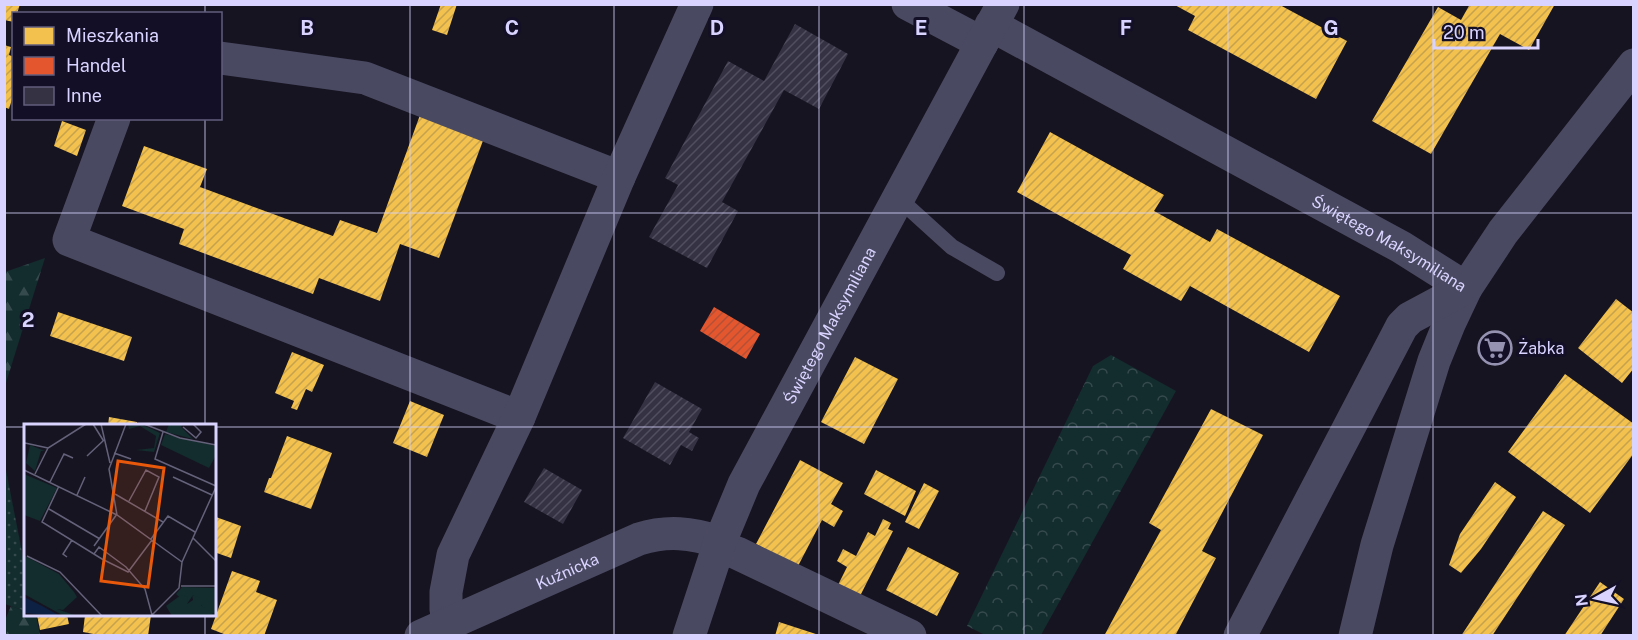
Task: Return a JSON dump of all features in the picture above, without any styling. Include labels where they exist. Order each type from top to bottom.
[{"type":"street","points":[[435,629],[446,609],[446,592],[453,555],[519,417],[619,177],[697,4]]},
{"type":"street","points":[[908,4],[992,24]]},
{"type":"street","name":"Świętego Maksymiliana","points":[[689,636],[719,545],[744,484],[992,24],[1401,247],[1466,288],[1434,361],[1377,546],[1355,636]]},
{"type":"street","points":[[222,58],[365,78],[619,177]]},
{"type":"street","points":[[1240,636],[1402,326],[1410,318],[1466,288],[1503,232],[1634,65]]},
{"type":"street","points":[[113,120],[69,240],[519,417]]},
{"type":"street","name":"Kuźnicka","points":[[435,629],[647,536],[672,532],[704,537],[910,636]]},
{"type":"lane","points":[[898,198],[952,247],[997,273]]},
{"type":"green space","points":[[45,258],[5,386],[5,272]]},
{"type":"green space","points":[[1111,355],[1176,391],[1041,635],[985,635],[967,626],[1093,366]]},
{"type":"green space","points":[[4,460],[24,562],[24,611],[5,604]]},
{"type":"green space","points":[[11,606],[24,611],[24,616],[36,616],[40,635],[5,635],[5,620]]},
{"type":"building: Mieszkania","points":[[4,4],[20,4],[18,12],[12,12],[12,22],[4,20]]},
{"type":"building: Mieszkania","points":[[441,4],[457,4],[447,35],[432,30]]},
{"type":"building: Mieszkania","points":[[1173,4],[1278,4],[1347,41],[1316,99],[1188,30],[1195,16]]},
{"type":"building: Mieszkania","points":[[1470,4],[1555,4],[1529,50],[1500,34],[1431,154],[1372,121],[1438,7],[1461,20]]},
{"type":"building: Mieszkania","points":[[4,45],[11,47],[9,55],[12,56],[12,99],[9,109],[4,107]]},
{"type":"building: Mieszkania","points":[[420,115],[484,138],[439,258],[400,244],[380,301],[319,278],[313,294],[179,244],[184,229],[122,206],[144,146],[207,169],[200,187],[333,236],[340,220],[377,233]]},
{"type":"building: Mieszkania","points":[[62,121],[86,130],[77,156],[54,146]]},
{"type":"building: Mieszkania","points":[[1050,132],[1164,195],[1154,211],[1210,242],[1217,229],[1340,296],[1309,352],[1190,286],[1181,301],[1123,269],[1131,255],[1017,192]]},
{"type":"building: Mieszkania","points":[[1616,299],[1634,313],[1634,368],[1622,383],[1578,348]]},
{"type":"building: Mieszkania","points":[[58,312],[132,337],[124,361],[50,336]]},
{"type":"building: Mieszkania","points":[[292,352],[324,365],[312,392],[306,389],[297,410],[291,408],[294,401],[275,393]]},
{"type":"building: Mieszkania","points":[[855,357],[898,379],[864,444],[821,422]]},
{"type":"building: Mieszkania","points":[[1565,374],[1634,424],[1634,453],[1590,513],[1508,452]]},
{"type":"building: Mieszkania","points":[[410,401],[444,415],[427,457],[393,443]]},
{"type":"building: Mieszkania","points":[[1211,409],[1263,435],[1202,551],[1216,558],[1175,636],[1104,636],[1161,530],[1149,523]]},
{"type":"building: Mieszkania","points":[[109,417],[137,422],[137,424],[108,424]]},
{"type":"building: Mieszkania","points":[[287,436],[332,453],[311,509],[264,492]]},
{"type":"building: Mieszkania","points":[[800,460],[843,483],[831,504],[843,511],[834,527],[822,520],[798,566],[756,544]]},
{"type":"building: Mieszkania","points":[[876,470],[916,491],[905,516],[864,494]]},
{"type":"building: Mieszkania","points":[[1495,482],[1516,497],[1481,549],[1461,573],[1449,565],[1460,534]]},
{"type":"building: Mieszkania","points":[[924,483],[939,491],[919,529],[905,522]]},
{"type":"building: Mieszkania","points":[[1543,511],[1565,525],[1492,636],[1461,636]]},
{"type":"building: Mieszkania","points":[[216,517],[241,526],[231,558],[216,553]]},
{"type":"building: Mieszkania","points":[[883,519],[891,523],[888,529],[893,531],[859,598],[837,587],[847,567],[837,561],[843,549],[856,556],[868,532],[875,536]]},
{"type":"building: Mieszkania","points":[[908,547],[959,573],[937,616],[886,590]]},
{"type":"building: Mieszkania","points":[[232,571],[260,581],[256,592],[277,600],[264,636],[229,636],[211,629]]},
{"type":"building: Mieszkania","points":[[1600,582],[1624,599],[1600,636],[1564,636]]},
{"type":"building: Mieszkania","points":[[37,616],[67,616],[69,624],[40,630]]},
{"type":"building: Mieszkania","points":[[85,616],[151,616],[148,636],[104,636],[83,632]]},
{"type":"building: Mieszkania","points":[[779,622],[819,635],[819,636],[775,636]]},
{"type":"building: Handel","points":[[714,307],[760,334],[746,359],[700,331]]},
{"type":"building: Inne","points":[[795,24],[848,54],[819,109],[784,90],[722,202],[738,211],[707,268],[649,237],[678,185],[665,178],[728,61],[764,81]]},
{"type":"building: Inne","points":[[655,382],[702,409],[689,432],[699,438],[692,451],[681,445],[670,465],[623,438]]},
{"type":"building: Inne","points":[[544,468],[582,490],[563,524],[524,502]]},
{"type":"place","name":"Żabka","points":[[1495,348]]}]
